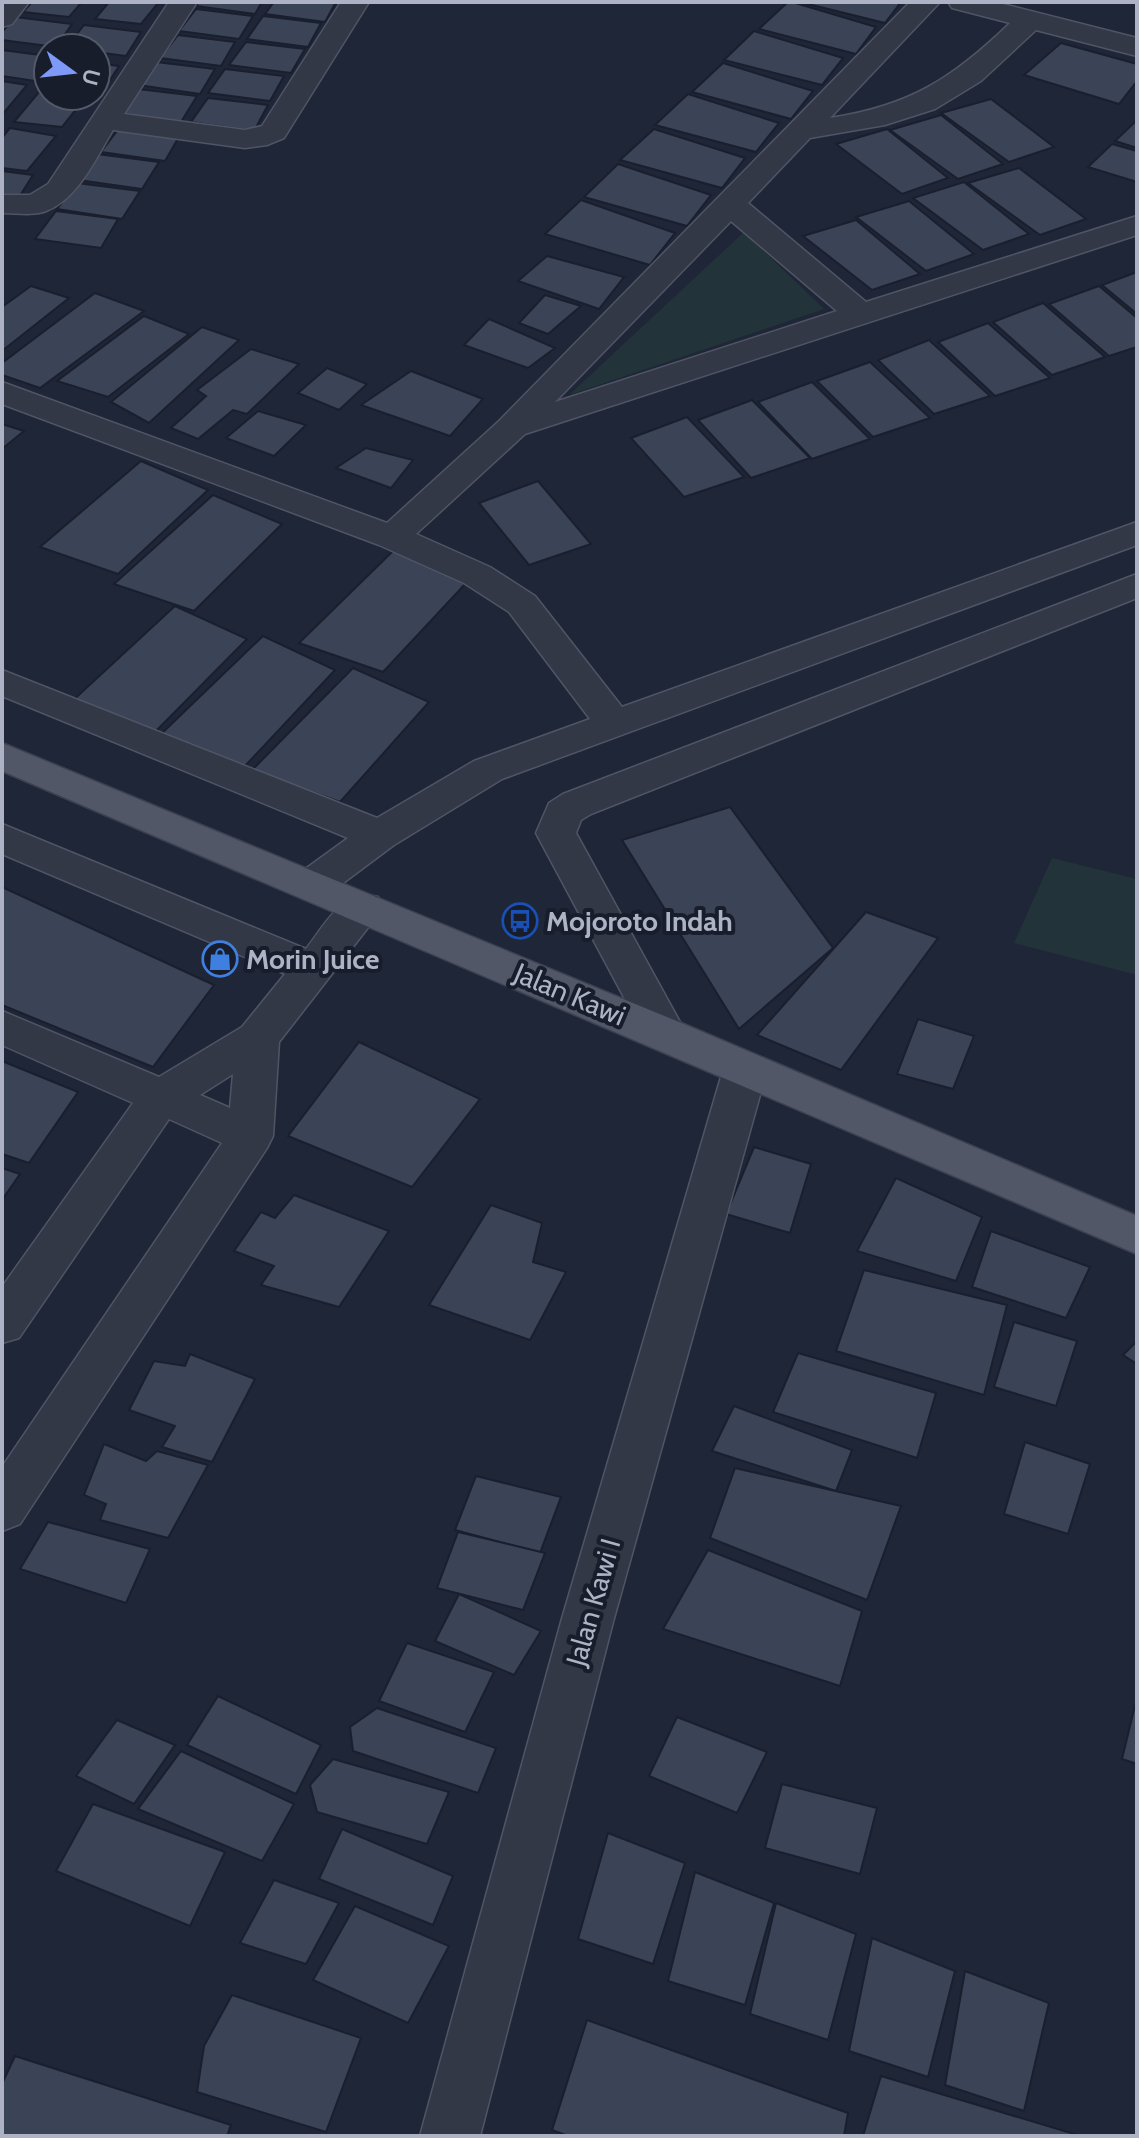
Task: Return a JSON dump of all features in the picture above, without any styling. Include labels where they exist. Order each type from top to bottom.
[{"type":"main road","name":"Jalan Kawi","points":[[2,756],[664,1033],[1137,1236]]},
{"type":"street","points":[[2,18],[15,2]]},
{"type":"street","points":[[2,204],[37,204],[59,190],[183,2]]},
{"type":"street","points":[[103,120],[245,139],[265,136],[273,132],[355,2]]},
{"type":"street","points":[[392,537],[511,428],[926,2]]},
{"type":"street","points":[[962,2],[1137,47]]},
{"type":"street","points":[[802,130],[855,124],[902,111],[961,83],[1030,20]]},
{"type":"street","points":[[730,204],[860,314]]},
{"type":"street","points":[[511,428],[1137,225]]},
{"type":"street","points":[[2,392],[392,537],[477,575],[522,604],[615,724]]},
{"type":"street","points":[[312,885],[380,835],[488,770],[1137,533]]},
{"type":"street","points":[[664,1033],[556,833],[563,813],[577,804],[1137,585]]},
{"type":"street","points":[[770,667],[814,710]]},
{"type":"street","points":[[2,682],[380,835]]},
{"type":"street","points":[[2,838],[313,969]]},
{"type":"street","points":[[2,1324],[160,1098],[257,1038],[363,907]]},
{"type":"street","points":[[2,1027],[251,1136]]},
{"type":"street","points":[[2,1509],[251,1136],[257,1038]]},
{"type":"street","name":"Jalan Kawi I","points":[[450,2136],[587,1622],[745,1070]]},
{"type":"shaded area","points":[[744,232],[824,309],[569,395]]},
{"type":"shaded area","points":[[1052,858],[1137,879],[1137,975],[1014,943]]},
{"type":"building","points":[[32,2],[82,2],[69,17],[23,12]]},
{"type":"building","points":[[109,2],[159,2],[141,24],[95,19]]},
{"type":"building","points":[[199,2],[262,2],[255,14],[196,6]]},
{"type":"building","points":[[274,2],[336,2],[325,22],[265,14]]},
{"type":"building","points":[[788,2],[876,27],[856,54],[759,29]]},
{"type":"building","points":[[800,2],[901,2],[885,23]]},
{"type":"building","points":[[196,9],[253,16],[239,39],[179,31]]},
{"type":"building","points":[[263,16],[321,23],[308,47],[247,39]]},
{"type":"building","points":[[15,17],[72,24],[66,32],[32,32],[32,44],[2,40],[2,32]]},
{"type":"building","points":[[84,25],[141,32],[126,56],[112,54],[112,32],[79,32]]},
{"type":"building","points":[[754,31],[843,58],[822,85],[724,60]]},
{"type":"building","points":[[178,35],[235,42],[221,66],[160,58]]},
{"type":"building","points":[[246,42],[305,49],[291,73],[229,65]]},
{"type":"building","points":[[1061,43],[1137,64],[1137,81],[1119,104],[1024,75]]},
{"type":"building","points":[[2,50],[32,54],[32,81],[2,76]]},
{"type":"building","points":[[156,62],[215,69],[200,94],[138,85]]},
{"type":"building","points":[[723,63],[813,91],[791,119],[692,92]]},
{"type":"building","points":[[112,65],[119,66],[112,77]]},
{"type":"building","points":[[225,69],[284,76],[270,101],[208,93]]},
{"type":"building","points":[[2,81],[27,85],[2,115]]},
{"type":"building","points":[[138,89],[197,96],[181,122],[119,113]]},
{"type":"building","points":[[688,94],[779,123],[756,152],[655,125]]},
{"type":"building","points":[[208,98],[268,105],[254,131],[191,122]]},
{"type":"building","points":[[991,99],[1054,147],[1009,162],[941,113]]},
{"type":"building","points":[[32,100],[32,112],[74,112],[62,127],[14,122]]},
{"type":"building","points":[[941,115],[1003,164],[958,179],[890,130]]},
{"type":"building","points":[[1137,120],[1137,148],[1115,141]]},
{"type":"building","points":[[120,127],[180,135],[165,161],[101,152]]},
{"type":"building","points":[[10,128],[56,136],[27,171],[2,168],[2,138]]},
{"type":"building","points":[[654,129],[745,158],[722,188],[620,160]]},
{"type":"building","points":[[887,129],[948,178],[902,194],[836,144]]},
{"type":"building","points":[[1112,144],[1137,151],[1137,182],[1088,167]]},
{"type":"building","points":[[97,154],[159,162],[142,189],[78,180]]},
{"type":"building","points":[[618,164],[711,195],[687,226],[584,197]]},
{"type":"building","points":[[1019,168],[1086,219],[1040,235],[968,183]]},
{"type":"building","points":[[2,171],[33,175],[16,202],[2,200]]},
{"type":"building","points":[[964,182],[1029,234],[983,250],[913,198]]},
{"type":"building","points":[[77,183],[140,191],[122,219],[57,209]]},
{"type":"building","points":[[581,200],[675,233],[650,265],[545,234]]},
{"type":"building","points":[[909,201],[974,254],[926,271],[856,217]]},
{"type":"building","points":[[56,211],[118,219],[101,248],[35,239]]},
{"type":"building","points":[[856,220],[920,274],[872,290],[803,236]]},
{"type":"building","points":[[547,256],[624,277],[599,309],[518,281]]},
{"type":"building","points":[[1137,272],[1137,314],[1102,285]]},
{"type":"building","points":[[31,286],[69,298],[2,351],[2,307]]},
{"type":"building","points":[[1099,286],[1137,318],[1137,347],[1109,356],[1049,304]]},
{"type":"building","points":[[95,293],[144,311],[40,388],[2,375],[2,363]]},
{"type":"building","points":[[545,295],[581,306],[548,334],[519,323]]},
{"type":"building","points":[[1043,303],[1105,357],[1052,375],[993,322]]},
{"type":"building","points":[[144,316],[189,334],[108,397],[57,381]]},
{"type":"building","points":[[489,319],[555,348],[528,368],[464,345]]},
{"type":"building","points":[[988,323],[1050,378],[995,396],[938,342]]},
{"type":"building","points":[[202,327],[239,340],[149,423],[111,402]]},
{"type":"building","points":[[929,340],[990,396],[934,414],[878,360]]},
{"type":"building","points":[[251,349],[299,364],[247,414],[233,410],[198,439],[171,428],[206,396],[197,390]]},
{"type":"building","points":[[870,362],[930,418],[873,437],[817,381]]},
{"type":"building","points":[[327,368],[367,384],[339,410],[298,393]]},
{"type":"building","points":[[411,371],[483,399],[450,436],[361,405]]},
{"type":"building","points":[[812,382],[870,439],[812,459],[758,402]]},
{"type":"building","points":[[752,400],[810,458],[751,478],[698,420]]},
{"type":"building","points":[[258,411],[306,425],[274,456],[226,438]]},
{"type":"building","points":[[687,417],[744,477],[684,497],[631,438]]},
{"type":"building","points":[[2,424],[24,431],[2,449]]},
{"type":"building","points":[[366,448],[413,460],[391,488],[336,468]]},
{"type":"building","points":[[141,461],[208,490],[118,574],[40,547]]},
{"type":"building","points":[[538,481],[591,544],[529,565],[479,503]]},
{"type":"building","points":[[213,495],[282,524],[194,611],[114,584]]},
{"type":"building","points":[[394,550],[467,582],[383,672],[299,643]]},
{"type":"building","points":[[175,606],[247,639],[153,734],[69,704]]},
{"type":"building","points":[[263,636],[335,670],[244,767],[159,736]]},
{"type":"building","points":[[353,668],[429,702],[340,802],[252,770]]},
{"type":"building","points":[[730,807],[833,948],[739,1029],[622,840]]},
{"type":"building","points":[[2,887],[214,985],[153,1067],[2,1005]]},
{"type":"building","points":[[866,912],[938,938],[841,1070],[757,1035]]},
{"type":"building","points":[[918,1019],[974,1036],[953,1089],[897,1074]]},
{"type":"building","points":[[359,1042],[480,1099],[412,1187],[288,1136]]},
{"type":"building","points":[[2,1061],[78,1092],[29,1163],[2,1154]]},
{"type":"building","points":[[754,1147],[811,1164],[790,1233],[726,1214]]},
{"type":"building","points":[[2,1168],[20,1174],[2,1200]]},
{"type":"building","points":[[896,1178],[982,1217],[956,1281],[857,1251]]},
{"type":"building","points":[[294,1195],[389,1231],[339,1307],[261,1285],[274,1266],[234,1251],[261,1212],[275,1218]]},
{"type":"building","points":[[491,1205],[542,1223],[533,1262],[566,1272],[530,1340],[429,1305]]},
{"type":"building","points":[[991,1231],[1090,1267],[1066,1318],[972,1287]]},
{"type":"building","points":[[864,1270],[1007,1305],[984,1395],[836,1351]]},
{"type":"building","points":[[1014,1322],[1077,1341],[1056,1406],[994,1387]]},
{"type":"building","points":[[1137,1341],[1137,1364],[1123,1355]]},
{"type":"building","points":[[798,1353],[936,1393],[917,1458],[773,1412]]},
{"type":"building","points":[[190,1354],[255,1379],[212,1462],[162,1447],[175,1426],[129,1410],[154,1361],[185,1366]]},
{"type":"building","points":[[734,1406],[852,1450],[836,1491],[712,1451]]},
{"type":"building","points":[[1025,1442],[1090,1464],[1068,1534],[1004,1514]]},
{"type":"building","points":[[104,1444],[146,1461],[157,1451],[208,1465],[168,1538],[100,1520],[106,1504],[84,1495]]},
{"type":"building","points":[[735,1468],[901,1506],[867,1600],[710,1538]]},
{"type":"building","points":[[476,1476],[561,1497],[540,1553],[455,1530]]},
{"type":"building","points":[[48,1522],[150,1549],[126,1603],[20,1569]]},
{"type":"building","points":[[458,1532],[545,1553],[523,1610],[437,1588]]},
{"type":"building","points":[[708,1550],[862,1611],[840,1686],[663,1629]]},
{"type":"building","points":[[459,1594],[541,1631],[514,1675],[435,1641]]},
{"type":"building","points":[[407,1643],[494,1672],[465,1732],[379,1701]]},
{"type":"building","points":[[218,1696],[321,1745],[296,1794],[187,1745]]},
{"type":"building","points":[[1137,1697],[1137,1764],[1122,1759]]},
{"type":"building","points":[[377,1708],[496,1748],[478,1793],[353,1751],[350,1727]]},
{"type":"building","points":[[677,1717],[767,1752],[737,1813],[649,1776]]},
{"type":"building","points":[[117,1720],[175,1745],[134,1804],[76,1776]]},
{"type":"building","points":[[181,1751],[294,1804],[262,1861],[138,1809]]},
{"type":"building","points":[[333,1759],[449,1792],[427,1844],[317,1812],[310,1785]]},
{"type":"building","points":[[782,1784],[877,1808],[860,1874],[765,1848]]},
{"type":"building","points":[[93,1804],[225,1852],[190,1926],[56,1871]]},
{"type":"building","points":[[342,1829],[453,1876],[433,1925],[319,1879]]},
{"type":"building","points":[[608,1833],[685,1863],[653,1964],[578,1939]]},
{"type":"building","points":[[695,1872],[774,1903],[745,2005],[668,1981]]},
{"type":"building","points":[[274,1880],[339,1903],[306,1964],[240,1943]]},
{"type":"building","points":[[776,1903],[856,1934],[828,2040],[750,2014]]},
{"type":"building","points":[[355,1906],[449,1946],[408,2023],[313,1980]]},
{"type":"building","points":[[872,1938],[955,1971],[928,2077],[849,2051]]},
{"type":"building","points":[[965,1971],[1049,2003],[1024,2111],[945,2085]]},
{"type":"building","points":[[232,1995],[361,2038],[326,2132],[197,2092],[204,2046]]},
{"type":"building","points":[[587,2020],[848,2113],[844,2136],[568,2136],[552,2130]]},
{"type":"building","points":[[15,2056],[231,2125],[227,2136],[2,2136],[2,2084]]},
{"type":"building","points":[[881,2076],[1081,2136],[863,2136]]},
{"type":"place","name":"Mojoroto Indah","points":[[520,921]]},
{"type":"place","name":"Morin Juice","points":[[220,959]]}]
